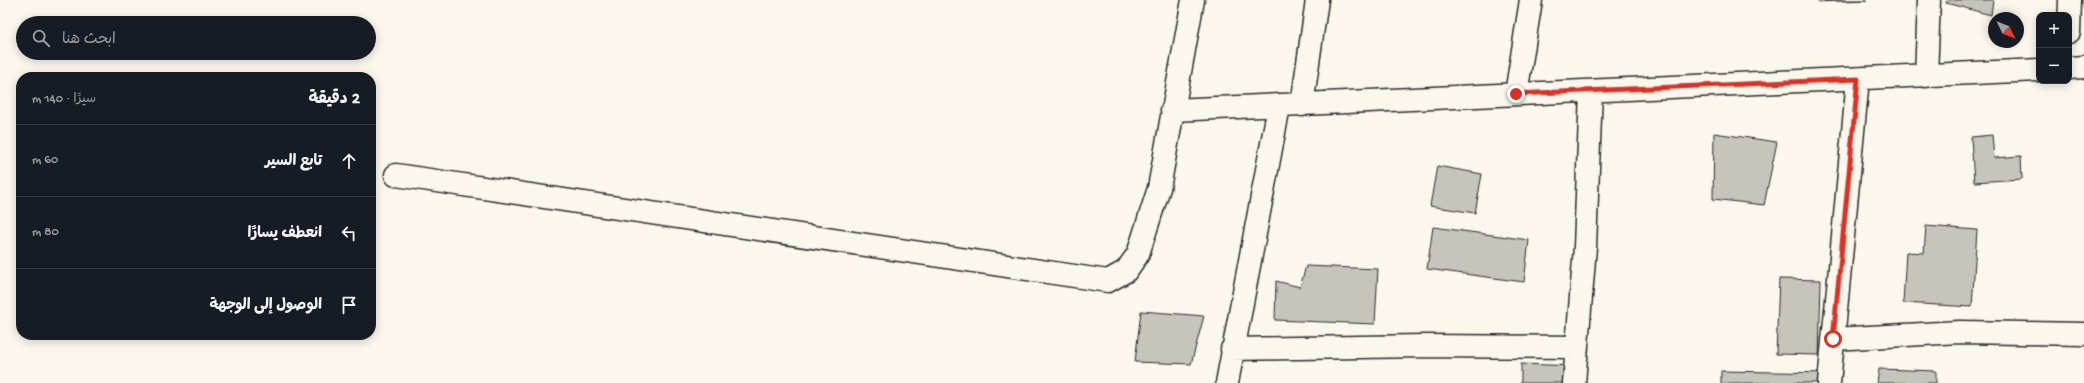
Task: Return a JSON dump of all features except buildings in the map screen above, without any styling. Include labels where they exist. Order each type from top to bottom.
[{"type":"street","points":[[396,175],[1108,281],[1126,271],[1138,254],[1159,188],[1192,0]]},
{"type":"street","points":[[1302,105],[1317,0]]},
{"type":"street","points":[[1516,94],[1531,0]]},
{"type":"street","points":[[1926,76],[1929,0]]},
{"type":"street","points":[[2070,0],[2070,12]]},
{"type":"street","points":[[2072,68],[2084,67]]},
{"type":"street","points":[[1172,110],[2036,70]]},
{"type":"street","points":[[1829,383],[1858,79]]},
{"type":"street","points":[[1574,383],[1585,247],[1591,91]]},
{"type":"street","points":[[1227,383],[1232,349],[1279,106]]},
{"type":"street","points":[[1833,339],[1959,332],[2084,334]]},
{"type":"street","points":[[1232,349],[1422,346],[1577,347]]},
{"type":"route","points":[[1516,94],[1858,79],[1833,339]]}]
